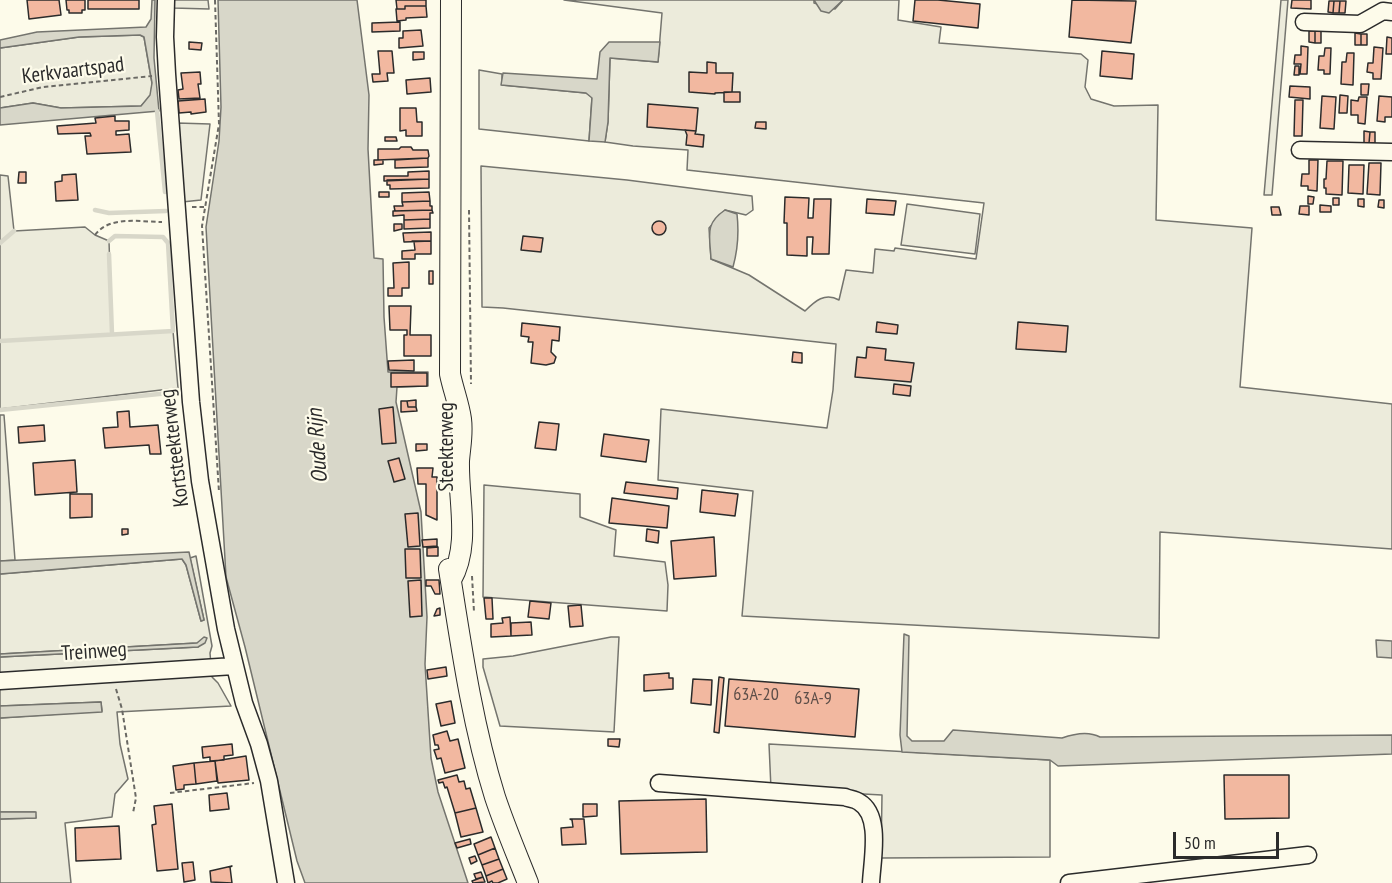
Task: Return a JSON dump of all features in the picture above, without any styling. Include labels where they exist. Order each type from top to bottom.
[{"type":"main road","name":"Steekterweg","points":[[451,0],[450,374],[446,390],[446,413],[459,460],[463,544],[458,569],[451,580],[470,696],[480,738],[495,796],[528,883]]},
{"type":"street","name":"Kortsteekterweg","points":[[166,0],[167,74],[191,402],[200,481],[215,574],[234,666],[269,781],[286,883]]},
{"type":"street","points":[[1304,22],[1360,24],[1383,11],[1392,12]]},
{"type":"street","points":[[1300,150],[1392,152]]},
{"type":"street","name":"Treinweg","points":[[0,681],[234,666]]},
{"type":"street","points":[[659,783],[845,798],[859,802],[869,812],[874,824],[871,883]]},
{"type":"street","points":[[1069,883],[1308,855]]},
{"type":"path","points":[[214,0],[219,124],[202,226],[219,494]]},
{"type":"path","name":"Kerkvaartspad","points":[[0,97],[44,87],[151,76]]},
{"type":"path","name":"Steekterweg","points":[[469,202],[471,385]]},
{"type":"path","points":[[95,235],[107,224],[116,222],[178,223]]},
{"type":"path","points":[[472,572],[474,615]]},
{"type":"path","points":[[112,674],[122,709],[136,798],[133,813]]},
{"type":"path","points":[[170,793],[269,781]]},
{"type":"shaded area","points":[[173,0],[208,0],[209,9],[173,8]]},
{"type":"shaded area","points":[[564,0],[814,0],[814,3],[835,9],[843,0],[899,0],[898,20],[941,27],[939,43],[1081,54],[1088,60],[1085,87],[1091,99],[1114,106],[1158,105],[1156,220],[1252,228],[1240,387],[1392,404],[1392,549],[1160,532],[1159,638],[742,616],[753,491],[658,480],[661,409],[827,428],[833,390],[836,344],[482,307],[481,166],[627,180],[752,196],[753,210],[746,215],[725,210],[709,228],[711,259],[749,275],[805,311],[816,301],[825,297],[839,300],[846,270],[873,273],[875,249],[894,251],[895,248],[976,259],[984,203],[687,170],[688,150],[605,142],[608,122],[610,58],[658,62],[662,13]]},
{"type":"shaded area","points":[[1281,0],[1288,0],[1272,195],[1264,195]]},
{"type":"shaded area","points":[[140,35],[144,37],[152,83],[151,96],[141,106],[61,108],[33,103],[0,108],[0,48],[79,37]]},
{"type":"shaded area","points":[[479,70],[502,74],[502,85],[586,93],[592,97],[589,141],[479,129]]},
{"type":"shaded area","points":[[177,123],[210,124],[201,200],[182,202]]},
{"type":"shaded area","points":[[0,175],[8,176],[14,231],[85,227],[95,235],[109,241],[112,334],[173,331],[178,388],[0,409],[0,342],[18,340],[0,340]]},
{"type":"shaded area","points":[[907,204],[980,214],[975,254],[901,245]]},
{"type":"shaded area","points":[[0,415],[4,415],[15,560],[0,561]]},
{"type":"shaded area","points":[[484,485],[580,494],[580,517],[616,530],[614,556],[665,562],[668,585],[667,611],[483,597]]},
{"type":"shaded area","points":[[196,556],[212,646],[210,653],[212,677],[231,706],[117,712],[120,744],[128,779],[115,794],[112,817],[65,823],[71,883],[0,883],[0,819],[36,818],[35,812],[0,812],[0,718],[102,711],[101,702],[0,706],[0,657],[198,647],[202,641],[0,654],[0,574],[182,559],[186,565],[201,621],[204,620],[190,558]]},
{"type":"shaded area","points":[[619,637],[614,732],[500,726],[483,667],[483,659],[513,656]]},
{"type":"shaded area","points":[[769,744],[1050,760],[1050,857],[881,858],[882,795],[771,789]]},
{"type":"water","points":[[152,0],[155,0],[154,58],[159,111],[0,125],[0,108],[33,103],[61,108],[141,106],[150,95],[152,83],[144,37],[140,35],[79,37],[0,48],[0,40],[37,32],[146,27],[151,19]]},
{"type":"water","name":"Oude Rijn","points":[[218,0],[357,0],[369,95],[368,149],[374,258],[383,259],[388,372],[428,372],[428,386],[397,387],[396,402],[421,512],[427,617],[425,664],[431,758],[438,792],[468,883],[305,883],[297,861],[226,577],[206,227],[219,141],[221,107]]},
{"type":"water","points":[[814,0],[843,0],[829,13],[821,11]]},
{"type":"water","points":[[609,42],[660,42],[658,62],[610,58],[608,122],[605,142],[589,141],[592,98],[586,93],[501,85],[503,73],[597,79],[600,52]]},
{"type":"water","points":[[725,210],[737,214],[738,240],[733,267],[711,259],[709,237],[711,226],[718,215]]},
{"type":"water","points":[[189,552],[204,620],[201,621],[186,565],[182,559],[0,574],[0,561]]},
{"type":"water","points":[[904,634],[909,636],[907,736],[912,741],[944,741],[953,730],[1062,738],[1076,734],[1100,737],[1392,735],[1392,754],[1058,766],[1050,760],[902,752],[900,735]]},
{"type":"water","points":[[204,637],[207,638],[205,643],[198,647],[0,657],[0,654],[197,643]]},
{"type":"water","points":[[1376,640],[1392,641],[1392,658],[1377,657]]},
{"type":"water","points":[[101,702],[102,712],[0,718],[0,706]]},
{"type":"water","points":[[0,812],[36,812],[36,818],[0,819]]},
{"type":"building","points":[[27,0],[59,0],[61,15],[29,19]]},
{"type":"building","points":[[66,0],[85,0],[85,10],[82,10],[82,13],[69,13]]},
{"type":"building","points":[[88,0],[139,0],[139,9],[88,9]]},
{"type":"building","points":[[396,0],[426,0],[426,6],[405,6],[405,9],[397,9]]},
{"type":"building","points":[[915,0],[980,4],[978,28],[913,21]]},
{"type":"building","points":[[1072,0],[1136,1],[1131,43],[1069,37]]},
{"type":"building","points":[[1292,0],[1311,0],[1311,9],[1291,8]]},
{"type":"building","points":[[1329,1],[1334,1],[1333,13],[1328,12]]},
{"type":"building","points":[[1334,1],[1340,1],[1339,13],[1333,13]]},
{"type":"building","points":[[1340,1],[1346,1],[1345,13],[1339,13]]},
{"type":"building","points":[[405,6],[426,6],[427,17],[397,21],[396,9],[405,9]]},
{"type":"building","points":[[400,22],[400,31],[372,32],[372,23]]},
{"type":"building","points":[[421,30],[423,46],[399,48],[399,38],[403,38],[403,31]]},
{"type":"building","points":[[1309,31],[1315,31],[1315,43],[1309,42]]},
{"type":"building","points":[[1315,31],[1321,31],[1321,43],[1315,43]]},
{"type":"building","points":[[1355,33],[1361,34],[1361,45],[1355,45]]},
{"type":"building","points":[[1361,34],[1367,34],[1367,45],[1361,45]]},
{"type":"building","points":[[1387,37],[1392,38],[1392,54],[1386,54]]},
{"type":"building","points":[[189,42],[202,43],[201,50],[189,49]]},
{"type":"building","points":[[1301,46],[1308,47],[1307,74],[1300,74],[1301,64],[1294,64],[1295,55],[1301,55]]},
{"type":"building","points":[[1374,47],[1383,48],[1381,79],[1373,79],[1373,73],[1367,72],[1368,63],[1373,63]]},
{"type":"building","points":[[1325,48],[1331,48],[1330,74],[1324,74],[1324,70],[1318,70],[1319,56],[1324,56]]},
{"type":"building","points":[[378,51],[392,51],[394,73],[387,73],[388,81],[373,82],[372,74],[380,74]]},
{"type":"building","points":[[1102,51],[1134,54],[1132,79],[1100,76]]},
{"type":"building","points":[[413,52],[424,52],[424,59],[413,60]]},
{"type":"building","points":[[1347,53],[1354,53],[1353,85],[1341,84],[1342,62],[1346,62]]},
{"type":"building","points":[[707,62],[716,63],[716,73],[733,73],[732,92],[715,94],[689,92],[689,72],[707,73]]},
{"type":"building","points":[[1295,66],[1299,66],[1299,75],[1294,75]]},
{"type":"building","points":[[200,72],[201,84],[198,84],[200,98],[179,99],[178,90],[183,89],[181,73]]},
{"type":"building","points":[[430,78],[431,92],[407,94],[406,80]]},
{"type":"building","points":[[1361,84],[1369,84],[1368,95],[1361,95]]},
{"type":"building","points":[[1290,86],[1310,87],[1310,99],[1289,97]]},
{"type":"building","points":[[724,92],[740,92],[740,102],[724,102]]},
{"type":"building","points":[[1340,95],[1348,96],[1347,113],[1339,113]]},
{"type":"building","points":[[1322,96],[1336,97],[1334,129],[1320,128]]},
{"type":"building","points":[[1379,96],[1392,97],[1392,117],[1385,117],[1385,122],[1377,121]]},
{"type":"building","points":[[1359,97],[1367,97],[1365,124],[1358,123],[1358,115],[1351,115],[1351,100],[1358,101]]},
{"type":"building","points":[[205,99],[206,112],[179,113],[178,101]]},
{"type":"building","points":[[1295,100],[1303,100],[1302,136],[1294,136]]},
{"type":"building","points":[[648,104],[698,108],[696,131],[647,127]]},
{"type":"building","points":[[400,108],[416,108],[417,122],[422,122],[422,136],[406,136],[406,130],[400,131]]},
{"type":"building","points":[[115,116],[115,121],[129,121],[129,130],[116,131],[116,135],[129,134],[131,152],[87,154],[85,136],[91,136],[90,133],[58,134],[57,126],[96,123],[95,118]]},
{"type":"building","points":[[756,122],[766,122],[766,129],[755,128]]},
{"type":"building","points":[[685,130],[696,131],[695,134],[704,135],[703,147],[686,145]]},
{"type":"building","points":[[1364,131],[1370,132],[1369,143],[1364,143]]},
{"type":"building","points":[[1370,132],[1375,132],[1375,143],[1369,143]]},
{"type":"building","points":[[385,137],[396,137],[397,141],[385,141]]},
{"type":"building","points":[[401,147],[428,150],[429,156],[428,158],[378,160],[378,149],[399,149]]},
{"type":"building","points":[[428,158],[428,167],[395,168],[395,160]]},
{"type":"building","points":[[374,160],[383,160],[383,164],[374,165]]},
{"type":"building","points":[[1309,160],[1318,160],[1317,191],[1308,190],[1308,186],[1301,186],[1302,174],[1309,174]]},
{"type":"building","points":[[1327,161],[1343,161],[1342,195],[1326,194],[1324,179],[1326,179]]},
{"type":"building","points":[[1369,163],[1381,163],[1380,195],[1367,194]]},
{"type":"building","points":[[1349,165],[1364,165],[1363,194],[1348,193]]},
{"type":"building","points":[[429,171],[429,179],[384,181],[384,176],[408,176],[408,172]]},
{"type":"building","points":[[19,172],[26,172],[26,183],[18,183]]},
{"type":"building","points":[[76,174],[78,200],[56,201],[55,182],[62,181],[62,175]]},
{"type":"building","points":[[429,179],[429,188],[390,189],[390,185],[387,185],[387,180]]},
{"type":"building","points":[[379,192],[389,192],[389,197],[379,197]]},
{"type":"building","points":[[429,192],[430,201],[402,202],[402,193]]},
{"type":"building","points":[[1308,196],[1314,197],[1313,204],[1308,204]]},
{"type":"building","points":[[785,197],[809,198],[808,218],[813,218],[814,199],[831,199],[829,254],[812,254],[813,237],[807,237],[807,256],[787,255],[787,223],[784,223]]},
{"type":"building","points":[[1333,198],[1339,198],[1339,205],[1333,205]]},
{"type":"building","points":[[867,199],[896,201],[894,215],[866,213]]},
{"type":"building","points":[[1358,199],[1364,199],[1364,207],[1358,206]]},
{"type":"building","points":[[1379,200],[1384,200],[1384,208],[1378,207]]},
{"type":"building","points":[[430,201],[432,210],[395,211],[394,206],[403,206],[402,202]]},
{"type":"building","points":[[1320,205],[1331,206],[1331,212],[1320,212]]},
{"type":"building","points":[[1300,206],[1309,206],[1309,215],[1299,214]]},
{"type":"building","points":[[1271,207],[1279,207],[1281,215],[1272,215]]},
{"type":"building","points":[[432,210],[430,219],[404,220],[404,215],[393,216],[393,211]]},
{"type":"building","points":[[430,219],[430,228],[404,229],[404,220]]},
{"type":"building","points":[[659,221],[664,223],[666,228],[664,233],[659,235],[654,233],[652,228],[654,223]]},
{"type":"building","points":[[394,224],[402,224],[402,229],[394,231]]},
{"type":"building","points":[[431,232],[431,241],[404,242],[403,233]]},
{"type":"building","points":[[523,236],[543,238],[541,252],[521,250]]},
{"type":"building","points":[[412,241],[431,241],[431,254],[415,254],[415,259],[402,259],[402,251],[415,250]]},
{"type":"building","points":[[409,262],[409,288],[402,288],[402,296],[388,296],[388,288],[394,288],[393,263]]},
{"type":"building","points":[[429,271],[433,271],[433,284],[429,284]]},
{"type":"building","points":[[389,306],[411,306],[410,335],[431,335],[431,356],[404,356],[404,335],[407,335],[407,330],[390,330]]},
{"type":"building","points":[[877,322],[898,325],[897,334],[876,332]]},
{"type":"building","points":[[1018,322],[1068,326],[1066,352],[1016,349]]},
{"type":"building","points":[[522,323],[560,327],[559,341],[552,340],[551,352],[556,357],[554,363],[546,365],[531,363],[533,342],[528,342],[529,337],[521,336]]},
{"type":"building","points":[[867,347],[886,349],[885,360],[914,363],[911,382],[855,377],[857,357],[866,358]]},
{"type":"building","points":[[793,352],[802,353],[802,363],[792,362]]},
{"type":"building","points":[[414,360],[414,371],[389,370],[388,361]]},
{"type":"building","points":[[391,373],[427,373],[427,386],[391,387]]},
{"type":"building","points":[[894,384],[911,386],[910,396],[893,394]]},
{"type":"building","points":[[416,400],[416,407],[408,407],[407,401]]},
{"type":"building","points":[[401,401],[407,401],[408,407],[416,407],[417,411],[401,412]]},
{"type":"building","points":[[393,407],[396,443],[382,444],[379,409]]},
{"type":"building","points":[[129,411],[130,427],[158,425],[161,454],[150,454],[149,445],[105,448],[103,428],[118,427],[117,412]]},
{"type":"building","points":[[539,422],[559,424],[556,450],[535,448]]},
{"type":"building","points":[[44,425],[45,441],[19,443],[18,427]]},
{"type":"building","points":[[604,434],[649,440],[646,462],[601,456]]},
{"type":"building","points":[[416,444],[427,444],[427,450],[416,451]]},
{"type":"building","points":[[399,458],[405,479],[394,482],[388,461]]},
{"type":"building","points":[[75,460],[77,492],[35,495],[33,463]]},
{"type":"building","points":[[417,468],[433,468],[432,477],[437,477],[437,520],[426,515],[426,484],[418,484]]},
{"type":"building","points":[[626,482],[678,488],[677,499],[624,493]]},
{"type":"building","points":[[702,490],[738,494],[735,516],[700,512]]},
{"type":"building","points":[[70,494],[92,494],[92,517],[70,518]]},
{"type":"building","points":[[612,498],[669,506],[667,528],[609,523]]},
{"type":"building","points":[[418,513],[420,546],[408,547],[405,514]]},
{"type":"building","points":[[122,529],[128,529],[128,534],[122,535]]},
{"type":"building","points":[[647,529],[659,531],[658,543],[646,541]]},
{"type":"building","points":[[714,537],[716,576],[674,579],[671,541]]},
{"type":"building","points":[[437,539],[437,546],[423,547],[422,540]]},
{"type":"building","points":[[438,547],[438,556],[427,556],[427,548]]},
{"type":"building","points":[[405,549],[420,549],[421,578],[406,578]]},
{"type":"building","points":[[421,580],[422,616],[410,617],[408,581]]},
{"type":"building","points":[[426,580],[439,580],[440,594],[435,594],[431,586],[426,586]]},
{"type":"building","points":[[484,598],[492,598],[493,619],[486,619]]},
{"type":"building","points":[[530,601],[551,603],[549,619],[528,617]]},
{"type":"building","points":[[581,605],[583,626],[570,627],[568,606]]},
{"type":"building","points":[[440,608],[440,615],[434,616],[437,609]]},
{"type":"building","points":[[510,617],[511,636],[491,637],[491,624],[503,623],[502,618]]},
{"type":"building","points":[[531,622],[532,635],[511,636],[511,623]]},
{"type":"building","points":[[446,667],[447,676],[428,679],[427,670]]},
{"type":"building","points":[[669,673],[669,678],[673,678],[673,689],[644,691],[644,675]]},
{"type":"building","points":[[719,677],[724,678],[719,733],[714,732]]},
{"type":"building","points":[[693,679],[712,680],[711,705],[691,703]]},
{"type":"building","points":[[729,679],[859,689],[855,737],[725,726]]},
{"type":"building","points":[[451,701],[455,723],[441,726],[436,704]]},
{"type":"building","points":[[447,731],[450,741],[458,739],[465,768],[445,773],[441,758],[437,759],[434,750],[439,749],[438,745],[435,745],[433,735]]},
{"type":"building","points":[[608,739],[620,739],[619,747],[608,746]]},
{"type":"building","points":[[232,744],[233,755],[224,756],[224,760],[210,761],[210,757],[203,758],[202,747]]},
{"type":"building","points":[[246,756],[249,780],[218,783],[215,761]]},
{"type":"building","points":[[215,761],[217,781],[196,784],[194,763]]},
{"type":"building","points":[[194,763],[196,784],[184,785],[184,789],[176,790],[173,766]]},
{"type":"building","points":[[457,775],[459,782],[464,781],[466,789],[470,788],[476,808],[455,813],[447,787],[445,788],[443,782],[439,783],[438,780]]},
{"type":"building","points":[[1224,775],[1289,775],[1289,818],[1225,819]]},
{"type":"building","points":[[227,793],[229,809],[210,811],[209,795]]},
{"type":"building","points":[[706,799],[707,852],[621,854],[619,801]]},
{"type":"building","points":[[172,804],[178,869],[157,871],[152,825],[156,824],[154,806]]},
{"type":"building","points":[[583,804],[597,804],[597,816],[583,817]]},
{"type":"building","points":[[476,808],[483,832],[461,837],[455,813]]},
{"type":"building","points":[[570,819],[584,819],[586,844],[562,845],[561,828],[573,827]]},
{"type":"building","points":[[119,826],[121,859],[76,861],[75,828]]},
{"type":"building","points":[[491,837],[495,848],[478,855],[474,844]]},
{"type":"building","points":[[470,839],[471,844],[457,848],[455,843]]},
{"type":"building","points":[[495,848],[499,859],[482,865],[478,855]]},
{"type":"building","points":[[475,856],[477,861],[471,864],[469,858]]},
{"type":"building","points":[[499,859],[503,869],[486,876],[482,865]]},
{"type":"building","points":[[193,862],[195,880],[184,882],[182,863]]},
{"type":"building","points":[[232,866],[230,867],[232,883],[211,882],[210,871]]},
{"type":"building","points":[[503,869],[507,879],[498,883],[492,881],[488,883],[486,876]]},
{"type":"building","points":[[481,872],[483,877],[476,879],[474,874]]},
{"type":"building","points":[[483,877],[485,882],[473,883],[472,881]]},
{"type":"waterway","points":[[157,111],[165,192]]},
{"type":"waterway","points":[[95,210],[109,213],[166,211]]},
{"type":"waterway","points":[[0,243],[14,231]]},
{"type":"waterway","points":[[0,341],[173,331],[168,243],[163,237],[115,236],[109,241]]},
{"type":"waterway","points":[[109,254],[112,334]]},
{"type":"waterway","points":[[0,410],[179,392]]}]
